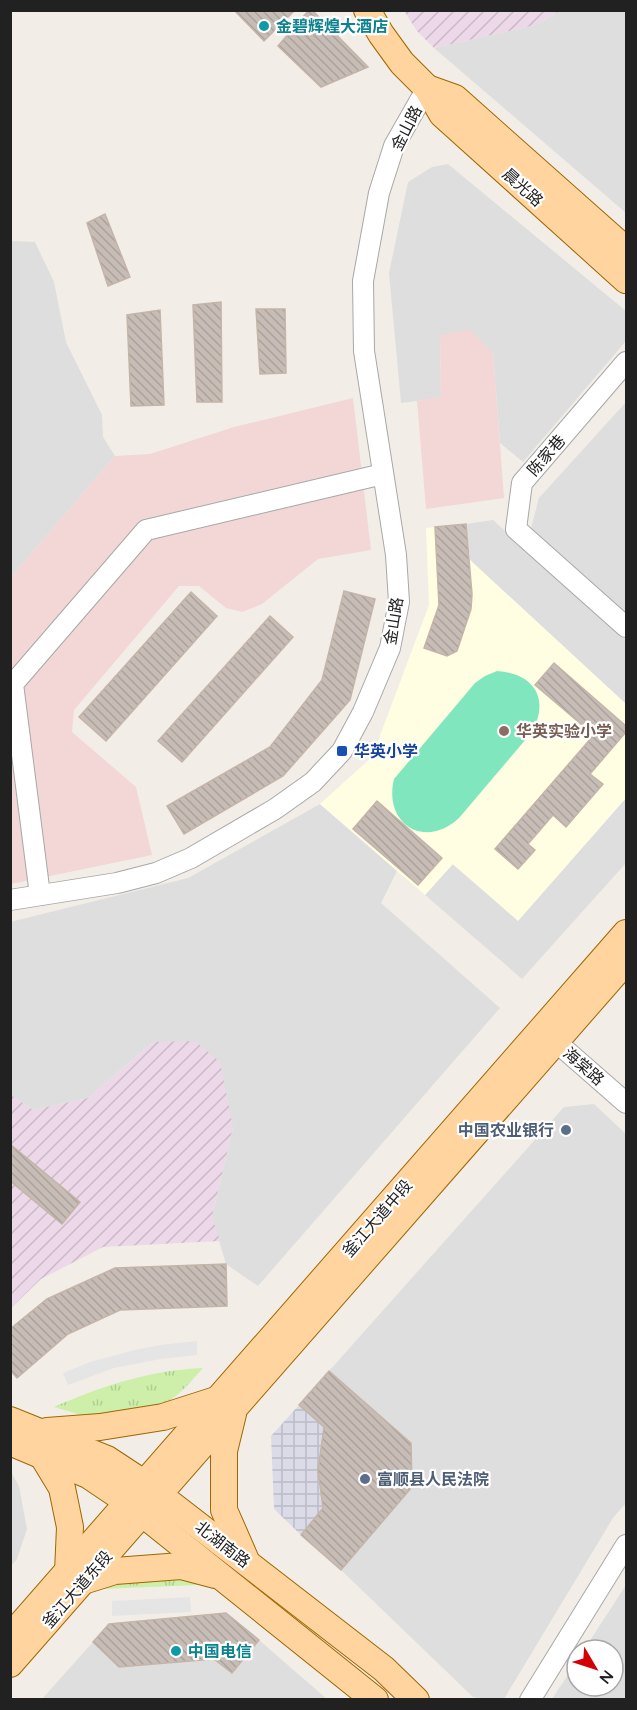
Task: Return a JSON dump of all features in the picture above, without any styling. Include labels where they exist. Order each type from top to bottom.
[{"type":"main road","name":"晨光路","points":[[367,10],[402,63],[427,88],[442,114],[627,280]]},
{"type":"main road","name":"晨光路","points":[[427,88],[455,98],[627,250]]},
{"type":"main road","name":"釜江大道中段","points":[[144,1498],[549,1036],[627,933]]},
{"type":"main road","name":"釜江大道中段","points":[[549,1036],[627,961]]},
{"type":"main road","points":[[224,1578],[181,1566],[115,1571],[75,1577],[70,1527],[62,1488],[41,1443],[100,1427],[227,1404],[224,1510],[246,1562]]},
{"type":"main road","name":"北湖南路","points":[[10,1420],[88,1475],[144,1498],[246,1562],[384,1669],[416,1700]]},
{"type":"main road","name":"北湖南路","points":[[10,1442],[41,1443]]},
{"type":"main road","name":"北湖南路","points":[[144,1498],[224,1578],[375,1700]]},
{"type":"main road","name":"釜江大道东段","points":[[10,1664],[75,1577],[144,1498]]},
{"type":"main road","name":"釜江大道东段","points":[[10,1637],[75,1577]]},
{"type":"street","name":"金山路","points":[[10,900],[117,883],[156,873],[191,858],[275,809],[313,782],[342,751],[363,712],[390,648],[399,602],[396,555],[364,351],[363,281],[379,193],[394,146],[427,88]]},
{"type":"street","name":"陈家巷","points":[[627,362],[522,483],[516,529],[627,627]]},
{"type":"street","points":[[40,895],[13,684],[146,530],[383,474]]},
{"type":"street","name":"海棠路","points":[[549,1036],[627,1103]]},
{"type":"street","points":[[530,1700],[627,1545]]},
{"type":"shaded area","points":[[404,11],[560,11],[535,25],[434,48],[417,31]]},
{"type":"shaded area","points":[[560,11],[626,11],[626,213],[434,48],[535,25]]},
{"type":"shaded area","points":[[448,164],[626,311],[626,341],[523,462],[500,443],[493,353],[440,335],[441,398],[401,403],[389,273],[408,182],[432,167]]},
{"type":"shaded area","points":[[11,241],[35,242],[54,282],[66,342],[102,415],[103,437],[115,456],[11,577]]},
{"type":"shaded area","points":[[469,329],[493,353],[504,498],[426,509],[417,401],[441,397],[440,335]]},
{"type":"shaded area","points":[[353,398],[371,550],[318,559],[262,604],[242,612],[226,608],[199,586],[179,586],[74,710],[72,732],[136,787],[152,855],[11,884],[11,577],[115,456],[150,454],[234,427]]},
{"type":"shaded area","points":[[626,402],[626,616],[531,528],[539,498]]},
{"type":"shaded area","points":[[493,520],[626,640],[626,704],[470,560],[466,524]]},
{"type":"shaded area","name":"华英实验小学","points":[[466,524],[470,560],[626,704],[626,798],[518,921],[453,864],[425,895],[320,804],[372,757],[429,605],[426,528]]},
{"type":"shaded area","points":[[626,798],[626,863],[522,979],[425,895],[452,864],[518,920]]},
{"type":"shaded area","points":[[320,804],[397,871],[381,903],[500,1008],[258,1286],[226,1264],[212,1217],[233,1127],[153,1042],[88,1098],[33,1110],[11,1095],[10,922],[188,878]]},
{"type":"shaded area","points":[[195,1041],[220,1062],[233,1127],[212,1217],[220,1241],[103,1247],[41,1279],[11,1308],[11,1095],[33,1110],[88,1098],[153,1042]]},
{"type":"shaded area","points":[[594,1104],[626,1134],[626,1503],[613,1518],[504,1699],[483,1699],[473,1697],[341,1570],[411,1444],[329,1371],[564,1107]]},
{"type":"shaded area","points":[[197,1341],[197,1355],[114,1368],[68,1385],[63,1373],[90,1362],[135,1350]]},
{"type":"shaded area","points":[[299,1405],[324,1427],[318,1470],[323,1508],[301,1535],[274,1509],[271,1436]]},
{"type":"shaded area","points":[[11,1472],[19,1486],[27,1529],[17,1559],[11,1566]]},
{"type":"shaded area","points":[[626,1585],[626,1699],[552,1699],[565,1679],[565,1698],[625,1698],[625,1638],[592,1638]]},
{"type":"shaded area","points":[[190,1597],[191,1612],[112,1616],[112,1601]]},
{"type":"shaded area","points":[[259,1640],[327,1699],[41,1700],[93,1642],[119,1667],[214,1659],[232,1673]]},
{"type":"green space","points":[[497,671],[521,677],[535,690],[539,699],[539,709],[532,732],[459,818],[433,832],[421,832],[410,827],[401,820],[395,809],[392,795],[394,779],[475,683]]},
{"type":"green space","points":[[203,1368],[180,1393],[163,1404],[98,1418],[54,1407],[127,1380],[183,1369]]},
{"type":"green space","points":[[174,1577],[190,1580],[198,1585],[102,1589],[110,1583]]},
{"type":"building","name":"金碧辉煌大酒店","points":[[234,10],[295,10],[264,41]]},
{"type":"building","points":[[309,10],[312,10],[368,67],[321,87],[278,46]]},
{"type":"building","points":[[105,214],[130,277],[108,286],[87,223]]},
{"type":"building","points":[[221,302],[222,402],[197,402],[193,305]]},
{"type":"building","points":[[256,309],[285,309],[286,373],[260,374]]},
{"type":"building","points":[[160,310],[164,405],[131,406],[127,315]]},
{"type":"building","points":[[466,524],[472,594],[471,609],[457,651],[447,656],[424,648],[439,605],[435,527]]},
{"type":"building","points":[[344,591],[375,599],[350,700],[283,776],[184,834],[167,806],[270,747],[322,680]]},
{"type":"building","points":[[191,592],[217,616],[106,741],[79,717]]},
{"type":"building","points":[[270,616],[293,637],[182,762],[158,741]]},
{"type":"building","points":[[554,663],[626,726],[626,732],[590,774],[603,784],[566,827],[553,815],[528,844],[535,850],[518,869],[495,849],[599,729],[587,719],[582,725],[535,685]]},
{"type":"building","points":[[377,801],[442,858],[418,885],[353,829]]},
{"type":"building","points":[[10,1144],[80,1202],[62,1224],[10,1181]]},
{"type":"building","points":[[226,1264],[227,1306],[120,1310],[68,1334],[17,1378],[10,1370],[10,1329],[47,1299],[115,1268]]},
{"type":"building","name":"富顺县人民法院","points":[[329,1371],[411,1443],[412,1487],[341,1570],[301,1535],[323,1508],[318,1470],[324,1427],[299,1405]]},
{"type":"building","name":"中国电信","points":[[226,1613],[259,1640],[232,1673],[214,1659],[119,1667],[93,1642],[109,1624]]},
{"type":"place","name":"金碧辉煌大酒店","points":[[264,26]]},
{"type":"place","name":"华英实验小学","points":[[504,731]]},
{"type":"place","name":"华英小学","points":[[342,751]]},
{"type":"place","name":"中国农业银行","points":[[566,1130]]},
{"type":"place","name":"富顺县人民法院","points":[[365,1479]]},
{"type":"place","name":"中国电信","points":[[176,1651]]}]
